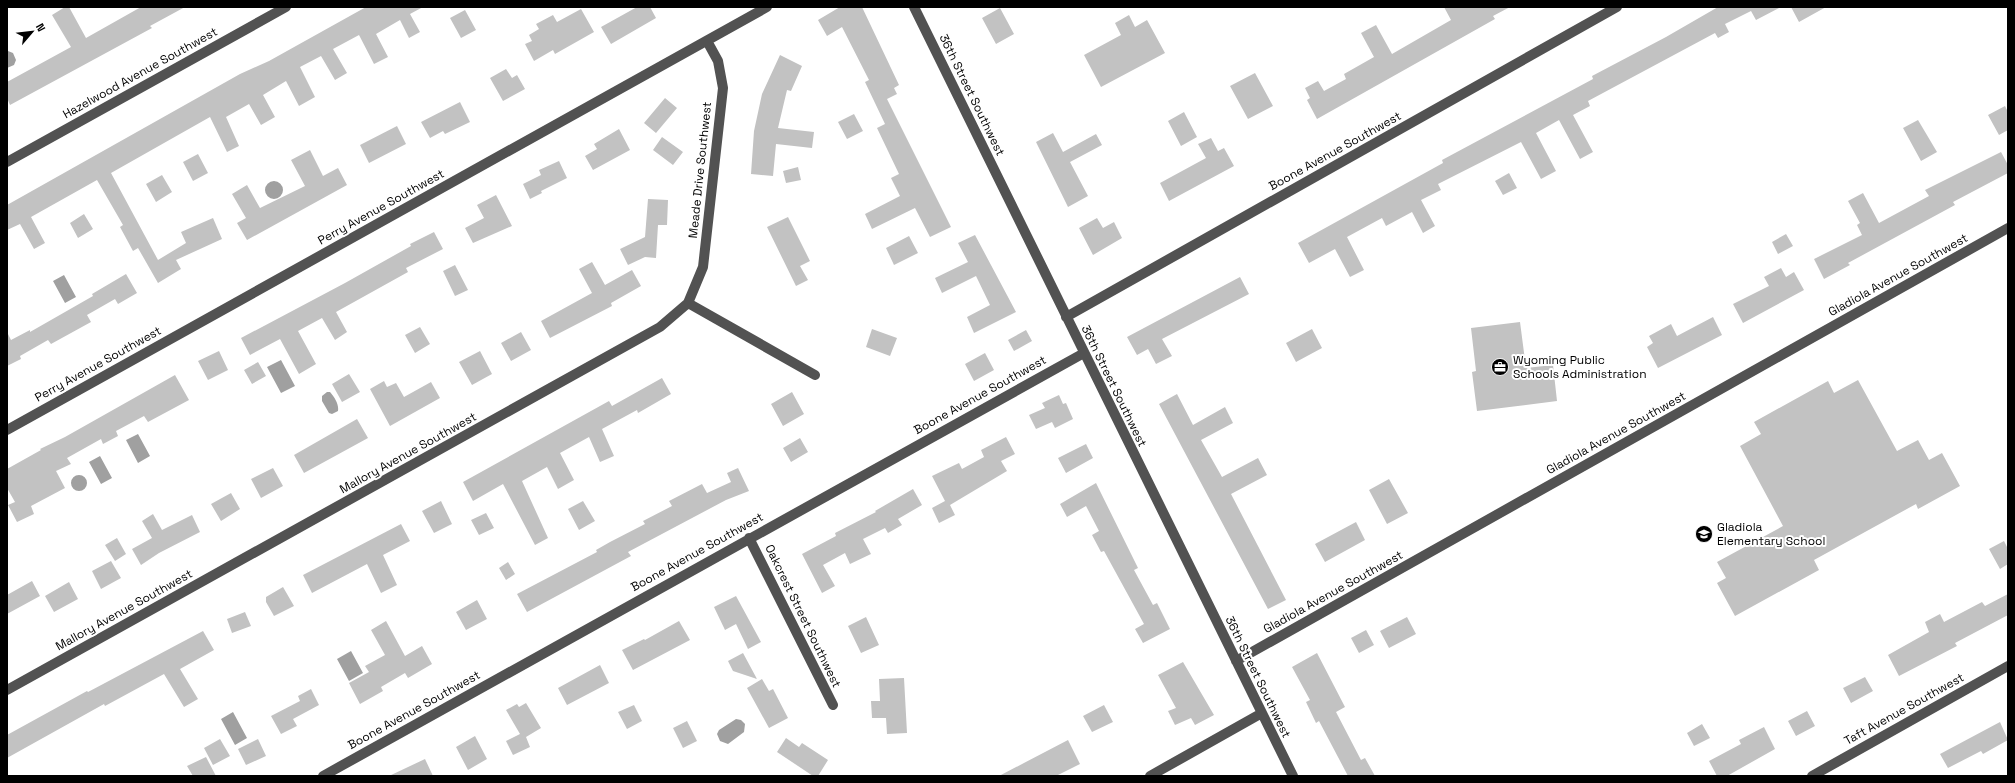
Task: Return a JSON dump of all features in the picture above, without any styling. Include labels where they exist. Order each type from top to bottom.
[{"type":"street","name":"Hazelwood Avenue Southwest","points":[[7,162],[286,7]]},
{"type":"street","name":"Perry Avenue Southwest","points":[[7,430],[767,7]]},
{"type":"street","name":"36th Street Southwest","points":[[914,7],[1293,776]]},
{"type":"street","name":"Boone Avenue Southwest","points":[[1066,317],[1617,7]]},
{"type":"street","name":"Meade Drive Southwest","points":[[688,303],[703,267],[723,88],[718,61],[707,41]]},
{"type":"street","name":"Gladiola Avenue Southwest","points":[[1236,661],[2008,228]]},
{"type":"street","points":[[688,303],[816,375]]},
{"type":"street","name":"Mallory Avenue Southwest","points":[[7,690],[660,327],[688,303]]},
{"type":"street","name":"Boone Avenue Southwest","points":[[323,776],[1084,353]]},
{"type":"street","name":"Oakcrest Street Southwest","points":[[749,538],[833,705]]},
{"type":"street","name":"Taft Avenue Southwest","points":[[1812,776],[2008,666]]},
{"type":"street","points":[[1150,776],[1262,714]]},
{"type":"shaded area","points":[[8,51],[13,53],[16,60],[14,65],[7,68]]},
{"type":"shaded area","points":[[274,181],[280,184],[283,190],[280,196],[274,199],[268,196],[265,190],[268,184]]},
{"type":"shaded area","points":[[64,275],[76,297],[65,303],[53,281]]},
{"type":"shaded area","points":[[281,360],[295,386],[281,393],[267,367]]},
{"type":"shaded area","points":[[327,392],[332,394],[338,406],[338,411],[332,414],[329,413],[322,401],[322,396]]},
{"type":"shaded area","points":[[138,434],[150,456],[138,463],[126,440]]},
{"type":"shaded area","points":[[100,456],[112,478],[101,484],[89,462]]},
{"type":"shaded area","points":[[79,475],[85,477],[87,483],[85,489],[79,491],[73,489],[71,483],[73,477]]},
{"type":"shaded area","points":[[351,651],[363,673],[349,681],[337,659]]},
{"type":"shaded area","points":[[233,712],[247,738],[235,745],[221,719]]},
{"type":"shaded area","points":[[736,719],[741,720],[745,724],[744,732],[728,744],[720,741],[717,734],[719,730]]},
{"type":"building","points":[[65,7],[69,7],[86,38],[141,7],[185,7],[150,26],[152,28],[10,105],[7,98],[7,82],[71,47],[52,15]]},
{"type":"building","points":[[366,7],[423,7],[410,14],[420,32],[409,38],[400,20],[376,34],[388,57],[374,64],[359,35],[333,49],[347,73],[335,80],[321,56],[300,67],[315,97],[299,106],[286,81],[263,95],[275,117],[261,125],[249,104],[226,117],[239,146],[227,152],[210,117],[111,173],[158,260],[186,243],[181,232],[213,218],[222,239],[176,260],[181,269],[158,283],[138,248],[133,251],[120,227],[123,225],[97,180],[31,217],[45,243],[34,249],[20,224],[7,230],[7,205],[240,74],[269,61]]},
{"type":"building","points":[[637,7],[650,7],[656,18],[611,44],[601,27]]},
{"type":"building","points":[[840,7],[862,7],[899,85],[894,88],[897,94],[887,99],[951,227],[930,237],[915,208],[872,229],[865,214],[900,196],[891,178],[899,174],[877,128],[885,124],[865,82],[869,80],[842,27],[827,36],[818,20]]},
{"type":"building","points":[[1444,7],[1510,7],[1493,16],[1495,19],[1317,119],[1307,100],[1310,98],[1305,88],[1318,81],[1324,91],[1346,79],[1344,74],[1374,57],[1361,33],[1376,25],[1392,54],[1451,20]]},
{"type":"building","points":[[1718,7],[1781,7],[1756,20],[1751,11],[1725,24],[1729,32],[1718,38],[1715,33],[1588,101],[1590,106],[1573,115],[1593,152],[1580,159],[1559,120],[1536,133],[1556,171],[1541,179],[1521,142],[1438,184],[1441,190],[1421,200],[1435,226],[1423,233],[1412,212],[1386,226],[1382,218],[1347,237],[1364,270],[1350,277],[1335,249],[1309,263],[1298,243],[1443,163],[1442,160],[1593,79],[1592,76],[1666,37]]},
{"type":"building","points":[[1791,7],[1826,7],[1799,22]]},
{"type":"building","points":[[1000,8],[1014,34],[996,44],[982,18]]},
{"type":"building","points":[[581,9],[594,32],[555,54],[553,50],[534,61],[525,44],[532,41],[529,35],[539,29],[536,24],[553,15],[557,22]]},
{"type":"building","points":[[465,10],[476,30],[461,38],[450,18]]},
{"type":"building","points":[[1129,15],[1135,27],[1147,20],[1165,53],[1101,87],[1084,55],[1121,35],[1115,23]]},
{"type":"building","points":[[780,55],[802,66],[791,91],[787,90],[778,128],[814,132],[812,148],[776,144],[773,176],[751,174],[754,131],[762,94]]},
{"type":"building","points":[[506,69],[512,78],[517,75],[525,89],[503,101],[490,78]]},
{"type":"building","points":[[1255,73],[1273,106],[1248,119],[1230,86]]},
{"type":"building","points":[[665,98],[677,108],[656,133],[644,123]]},
{"type":"building","points":[[460,102],[470,122],[445,134],[443,131],[430,138],[421,122]]},
{"type":"building","points":[[2005,106],[2008,112],[2008,130],[1999,135],[1988,115]]},
{"type":"building","points":[[1184,112],[1197,137],[1181,146],[1168,121]]},
{"type":"building","points":[[854,114],[863,131],[847,139],[838,122]]},
{"type":"building","points":[[1918,120],[1937,152],[1921,161],[1903,128]]},
{"type":"building","points":[[397,126],[406,144],[369,163],[360,145]]},
{"type":"building","points":[[619,129],[630,150],[593,170],[585,156],[597,149],[594,144]]},
{"type":"building","points":[[1053,133],[1063,152],[1096,134],[1102,145],[1070,162],[1088,196],[1068,207],[1036,142]]},
{"type":"building","points":[[662,137],[683,152],[673,165],[653,150]]},
{"type":"building","points":[[1211,138],[1218,151],[1224,148],[1234,166],[1169,201],[1160,183],[1206,158],[1198,144]]},
{"type":"building","points":[[310,150],[323,176],[338,168],[347,185],[247,240],[237,223],[246,218],[232,194],[247,185],[260,208],[305,186],[291,160]]},
{"type":"building","points":[[2001,152],[2008,165],[2008,173],[1953,202],[1955,205],[1848,263],[1850,265],[1824,279],[1814,259],[1862,235],[1857,225],[1860,223],[1848,201],[1863,193],[1879,223],[1929,196],[1925,190]]},
{"type":"building","points":[[198,154],[208,173],[193,181],[183,162]]},
{"type":"building","points":[[559,161],[567,178],[541,191],[542,193],[530,199],[523,184],[541,175],[539,170]]},
{"type":"building","points":[[798,167],[801,180],[786,183],[783,171]]},
{"type":"building","points":[[1509,173],[1517,188],[1503,195],[1495,181]]},
{"type":"building","points":[[162,175],[172,192],[156,202],[146,184]]},
{"type":"building","points":[[496,195],[512,226],[473,243],[465,228],[484,218],[477,205]]},
{"type":"building","points":[[648,199],[668,200],[667,225],[658,225],[656,258],[645,257],[628,265],[620,249],[645,237]]},
{"type":"building","points":[[84,214],[93,229],[78,238],[70,223]]},
{"type":"building","points":[[788,217],[810,261],[800,266],[808,280],[796,286],[767,227]]},
{"type":"building","points":[[1097,218],[1103,228],[1114,222],[1122,238],[1093,255],[1079,228]]},
{"type":"building","points":[[434,232],[443,249],[406,268],[408,272],[336,312],[347,332],[335,340],[322,318],[298,331],[316,364],[299,374],[280,339],[250,355],[241,338],[345,283],[411,246],[410,244]]},
{"type":"building","points":[[1786,234],[1793,246],[1778,254],[1772,242]]},
{"type":"building","points":[[975,235],[1016,312],[974,333],[967,317],[990,305],[976,276],[942,293],[935,278],[968,262],[958,243]]},
{"type":"building","points":[[909,236],[918,253],[894,265],[886,248]]},
{"type":"building","points":[[592,262],[605,285],[632,270],[641,286],[611,303],[612,306],[550,338],[541,321],[592,293],[579,269]]},
{"type":"building","points":[[455,265],[468,290],[455,296],[443,271]]},
{"type":"building","points":[[1781,268],[1786,277],[1794,272],[1804,290],[1743,323],[1733,304],[1769,286],[1764,277]]},
{"type":"building","points":[[126,274],[137,293],[118,304],[115,299],[87,315],[91,322],[51,344],[48,340],[20,356],[21,359],[7,366],[7,332],[11,340],[30,330],[30,332],[93,296],[92,294]]},
{"type":"building","points":[[1240,277],[1249,294],[1162,339],[1172,356],[1156,364],[1148,349],[1137,355],[1127,337]]},
{"type":"building","points":[[1713,317],[1722,335],[1658,368],[1647,347],[1653,343],[1649,336],[1671,324],[1677,336]]},
{"type":"building","name":"Wyoming Public Schools Administration","points":[[1520,322],[1526,368],[1553,365],[1557,401],[1477,411],[1472,372],[1476,371],[1471,328]]},
{"type":"building","points":[[420,327],[430,344],[415,353],[405,335]]},
{"type":"building","points":[[872,329],[897,338],[890,356],[866,347]]},
{"type":"building","points":[[1312,329],[1322,348],[1296,362],[1286,343]]},
{"type":"building","points":[[1026,330],[1032,341],[1014,351],[1008,340]]},
{"type":"building","points":[[521,332],[531,350],[511,361],[501,343]]},
{"type":"building","points":[[219,351],[228,370],[208,380],[198,361]]},
{"type":"building","points":[[480,351],[492,374],[472,385],[459,362]]},
{"type":"building","points":[[985,353],[994,370],[974,381],[965,364]]},
{"type":"building","points":[[258,362],[266,376],[252,384],[244,370]]},
{"type":"building","points":[[349,374],[360,392],[342,402],[332,384]]},
{"type":"building","points":[[175,375],[189,400],[148,422],[144,416],[116,431],[118,436],[103,444],[101,439],[67,458],[71,464],[56,471],[65,488],[31,506],[34,514],[17,522],[8,505],[15,502],[7,488],[7,469],[41,450],[40,449],[65,437]]},
{"type":"building","points":[[662,378],[671,394],[638,413],[637,410],[602,429],[614,456],[600,462],[589,437],[560,453],[574,480],[558,489],[547,467],[522,481],[548,538],[535,545],[503,484],[473,501],[463,482],[609,401],[612,406]]},
{"type":"building","points":[[1858,380],[1897,451],[1918,440],[1929,460],[1942,453],[1960,486],[1918,509],[1916,504],[1814,560],[1819,570],[1735,616],[1717,583],[1726,578],[1717,562],[1783,526],[1740,446],[1761,434],[1754,422],[1828,381],[1834,393]]},
{"type":"building","points":[[384,381],[387,387],[396,383],[404,397],[431,382],[440,398],[390,426],[370,389]]},
{"type":"building","points":[[792,392],[804,414],[783,426],[771,404]]},
{"type":"building","points":[[1177,394],[1193,425],[1225,407],[1233,423],[1201,440],[1222,477],[1258,458],[1267,475],[1231,494],[1286,600],[1268,609],[1159,404]]},
{"type":"building","points":[[1059,395],[1063,404],[1066,403],[1073,419],[1055,428],[1052,422],[1036,429],[1029,415],[1045,408],[1042,403]]},
{"type":"building","points":[[357,419],[368,438],[304,473],[294,455]]},
{"type":"building","points":[[1006,437],[1015,454],[1001,461],[1007,471],[950,505],[955,515],[939,523],[932,508],[945,501],[932,476],[959,463],[962,469],[984,457],[981,450]]},
{"type":"building","points":[[800,438],[808,452],[791,462],[783,448]]},
{"type":"building","points":[[1086,444],[1093,458],[1066,473],[1058,458]]},
{"type":"building","points":[[273,468],[283,486],[261,498],[251,479]]},
{"type":"building","points":[[738,468],[749,491],[726,500],[628,552],[631,556],[527,612],[517,594],[597,552],[596,550],[645,524],[643,521],[672,506],[669,501],[702,484],[707,493],[731,482],[727,473]]},
{"type":"building","points":[[1389,479],[1408,513],[1387,524],[1369,490]]},
{"type":"building","points":[[1096,483],[1138,568],[1134,570],[1153,605],[1157,603],[1170,629],[1143,643],[1135,629],[1144,624],[1104,551],[1101,552],[1092,535],[1099,531],[1086,506],[1067,517],[1060,504]]},
{"type":"building","points":[[913,489],[922,505],[898,519],[902,525],[888,533],[885,528],[863,539],[871,554],[850,564],[845,553],[823,565],[835,586],[822,593],[802,554],[836,536],[835,533],[876,512],[875,511]]},
{"type":"building","points":[[231,493],[240,509],[221,521],[211,504]]},
{"type":"building","points":[[441,501],[452,524],[434,533],[422,511]]},
{"type":"building","points":[[583,501],[595,521],[579,530],[568,509]]},
{"type":"building","points":[[486,513],[494,528],[479,535],[471,520]]},
{"type":"building","points":[[153,514],[162,530],[192,515],[200,532],[159,553],[141,565],[132,549],[152,538],[142,521]]},
{"type":"building","points":[[1356,522],[1365,540],[1325,562],[1315,544]]},
{"type":"building","points":[[401,524],[410,541],[383,555],[397,585],[381,593],[367,564],[312,593],[303,575]]},
{"type":"building","points":[[117,538],[126,554],[115,561],[105,545]]},
{"type":"building","points":[[2004,541],[2008,549],[2008,564],[2000,569],[1989,549]]},
{"type":"building","points":[[111,561],[121,578],[101,589],[92,571]]},
{"type":"building","points":[[508,562],[515,574],[506,580],[499,568]]},
{"type":"building","points":[[32,581],[40,596],[7,614],[7,595]]},
{"type":"building","points":[[69,582],[78,599],[54,612],[45,596]]},
{"type":"building","points":[[283,587],[294,606],[274,616],[266,602],[266,597]]},
{"type":"building","points":[[2008,594],[2008,615],[1955,643],[1957,646],[1899,676],[1888,655],[1929,632],[1925,622],[1940,614],[1944,622],[1982,602],[1985,606]]},
{"type":"building","points":[[736,596],[761,642],[748,649],[736,624],[725,630],[714,607]]},
{"type":"building","points":[[477,600],[487,619],[466,630],[456,612]]},
{"type":"building","points":[[245,612],[251,626],[232,633],[227,619]]},
{"type":"building","points":[[866,617],[879,645],[861,653],[848,626]]},
{"type":"building","points":[[1407,617],[1416,634],[1389,648],[1380,631]]},
{"type":"building","points":[[386,621],[405,656],[422,646],[432,664],[408,678],[405,673],[381,687],[383,691],[360,704],[349,683],[369,672],[365,666],[385,655],[371,630]]},
{"type":"building","points":[[679,621],[690,640],[633,670],[622,650],[644,639],[645,640]]},
{"type":"building","points":[[1366,630],[1374,645],[1359,653],[1351,638]]},
{"type":"building","points":[[203,631],[214,650],[180,669],[198,699],[184,707],[164,674],[105,706],[104,704],[7,758],[7,735],[87,691],[88,692]]},
{"type":"building","points":[[743,653],[757,679],[733,671],[728,661]]},
{"type":"building","points":[[1317,653],[1345,707],[1336,712],[1361,760],[1365,758],[1375,776],[1348,776],[1319,721],[1316,723],[1306,702],[1310,700],[1292,667]]},
{"type":"building","points":[[1183,662],[1214,715],[1195,725],[1191,718],[1175,725],[1168,711],[1176,708],[1158,675]]},
{"type":"building","points":[[600,665],[609,683],[567,705],[558,688]]},
{"type":"building","points":[[1865,677],[1873,691],[1851,703],[1843,688]]},
{"type":"building","points":[[904,678],[907,733],[887,734],[886,718],[872,718],[871,701],[880,701],[879,679]]},
{"type":"building","points":[[762,679],[769,691],[773,689],[788,718],[769,728],[747,688]]},
{"type":"building","points":[[311,689],[319,705],[293,719],[297,726],[281,734],[271,716],[300,701],[298,696]]},
{"type":"building","points":[[526,703],[541,728],[526,737],[530,747],[513,755],[506,741],[520,734],[506,710],[517,704],[519,707]]},
{"type":"building","points":[[634,705],[642,721],[627,729],[618,712]]},
{"type":"building","points":[[1104,705],[1113,722],[1092,732],[1083,716]]},
{"type":"building","points":[[1807,711],[1815,726],[1796,736],[1788,721]]},
{"type":"building","points":[[687,721],[697,741],[683,748],[673,728]]},
{"type":"building","points":[[2000,722],[2008,740],[1983,754],[1981,751],[1948,768],[1940,754]]},
{"type":"building","points":[[1702,724],[1710,738],[1694,746],[1687,733]]},
{"type":"building","points":[[1764,727],[1775,749],[1727,776],[1717,776],[1709,761],[1741,744],[1739,740]]},
{"type":"building","points":[[475,736],[487,759],[468,770],[456,747]]},
{"type":"building","points":[[786,738],[799,747],[802,743],[828,760],[818,776],[813,776],[777,752]]},
{"type":"building","points":[[220,739],[230,756],[213,765],[204,748]]},
{"type":"building","points":[[258,739],[266,756],[246,765],[238,749]]},
{"type":"building","points":[[1068,740],[1080,764],[1056,776],[999,776]]},
{"type":"building","points":[[206,757],[216,776],[193,776],[187,766]]},
{"type":"building","points":[[425,759],[433,776],[389,776]]},
{"type":"place","name":"Wyoming Public Schools Administration","points":[[1500,367]]},
{"type":"place","name":"Gladiola Elementary School","points":[[1704,534]]}]
